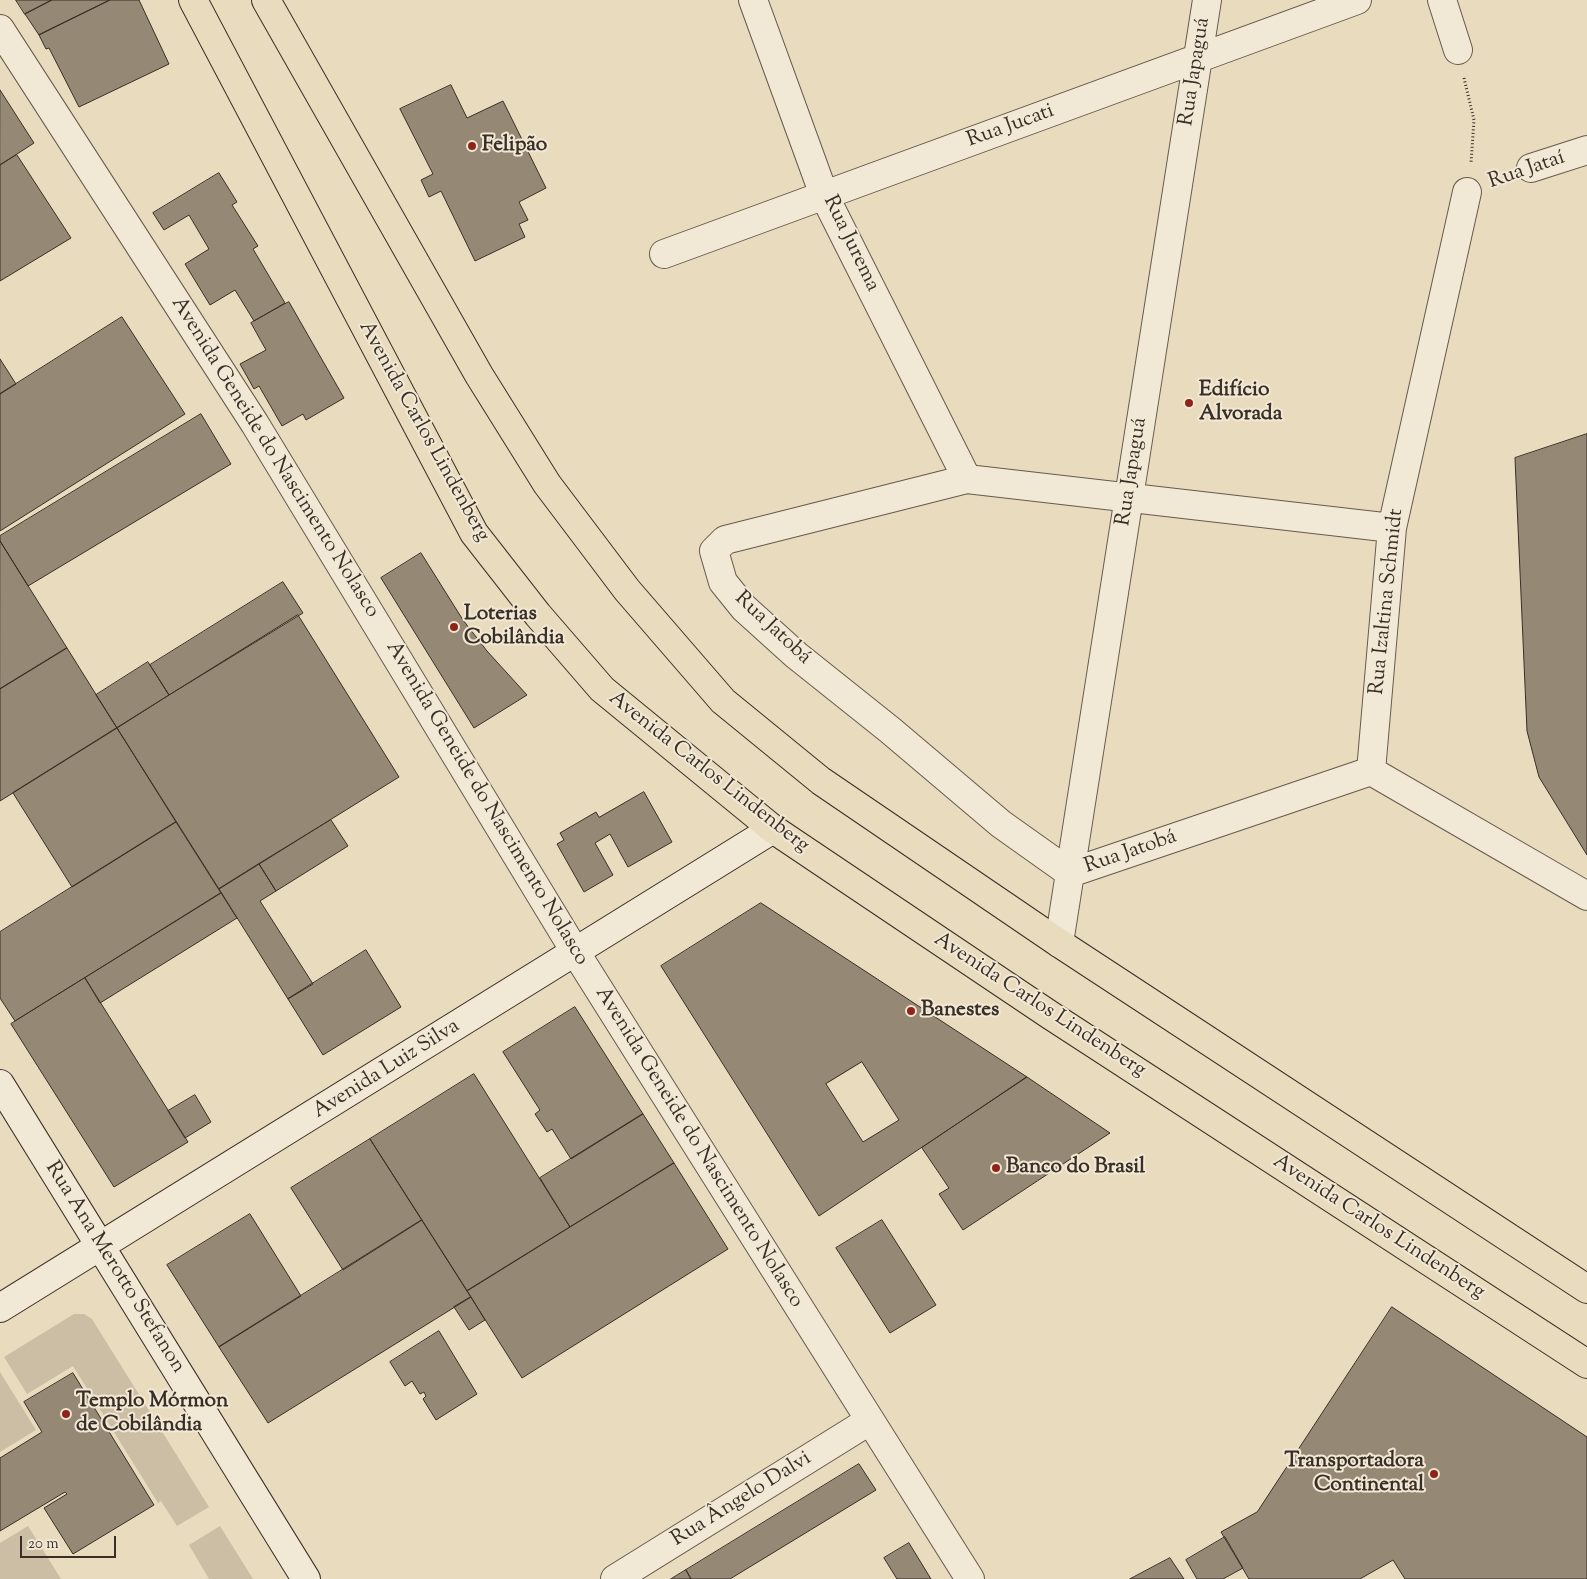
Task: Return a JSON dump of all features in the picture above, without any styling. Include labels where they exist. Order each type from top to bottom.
[{"type":"main road","name":"Avenida Carlos Lindenberg","points":[[193,0],[474,533],[538,615],[602,689],[773,829],[1050,1014],[1587,1364]]},
{"type":"main road","points":[[266,0],[479,374],[547,484],[628,590],[723,701],[821,781],[1059,943],[1587,1289]]},
{"type":"street","name":"Rua Jurema","points":[[753,0],[824,195],[967,480]]},
{"type":"street","name":"Rua Japaguá","points":[[1059,943],[1207,0]]},
{"type":"street","name":"Rua Jucati","points":[[664,254],[1358,0]]},
{"type":"street","points":[[1442,0],[1458,50]]},
{"type":"street","name":"Avenida Geneide do Nascimento Nolasco","points":[[0,29],[255,424],[576,953],[970,1579]]},
{"type":"street","name":"Rua Jataí","points":[[1531,168],[1587,150]]},
{"type":"street","name":"Rua Izaltina Schmidt","points":[[1371,771],[1392,528],[1467,192]]},
{"type":"street","name":"Rua Jatobá","points":[[1371,771],[1070,874],[1001,824],[890,730],[796,655],[744,608],[723,582],[714,551],[725,540],[967,480],[1392,528]]},
{"type":"street","points":[[1371,771],[1587,896]]},
{"type":"street","name":"Avenida Luiz Silva","points":[[0,1308],[576,953],[773,829]]},
{"type":"street","name":"Rua Ana Merotto Stefanon","points":[[0,1084],[306,1579]]},
{"type":"street","name":"Rua Ângelo Dalvi","points":[[615,1579],[870,1421]]},
{"type":"path","points":[[1458,50],[1474,120],[1467,192]]},
{"type":"shaded area","points":[[74,1314],[84,1314],[92,1319],[209,1507],[177,1526],[161,1501],[158,1503],[73,1366],[27,1394],[4,1357]]},
{"type":"shaded area","points":[[0,1372],[36,1430],[0,1452]]},
{"type":"shaded area","points":[[28,1526],[61,1579],[0,1579],[0,1543]]},
{"type":"shaded area","points":[[220,1526],[253,1579],[209,1579],[189,1545]]},
{"type":"building","points":[[16,0],[52,0],[25,14]]},
{"type":"building","points":[[52,0],[110,0],[39,35],[25,14]]},
{"type":"building","points":[[110,0],[139,0],[169,64],[79,107],[49,48],[46,49],[39,35]]},
{"type":"building","name":"Felipão","points":[[451,85],[467,118],[503,101],[546,188],[519,202],[528,220],[519,224],[525,237],[475,261],[441,191],[429,197],[421,180],[433,174],[400,109]]},
{"type":"building","points":[[0,90],[34,143],[0,165]]},
{"type":"building","points":[[17,155],[71,238],[0,281],[0,165]]},
{"type":"building","points":[[219,173],[237,202],[232,205],[258,246],[253,249],[285,303],[254,321],[235,290],[210,305],[185,264],[209,249],[189,215],[164,230],[153,213]]},
{"type":"building","points":[[289,302],[344,398],[306,420],[303,414],[282,426],[259,386],[254,389],[240,364],[266,350],[251,323]]},
{"type":"building","points":[[122,317],[185,414],[0,531],[0,394]]},
{"type":"building","points":[[0,359],[16,384],[0,394]]},
{"type":"building","points":[[201,414],[231,464],[28,586],[0,541],[0,536]]},
{"type":"building","points":[[1587,434],[1587,855],[1539,777],[1527,731],[1515,458]]},
{"type":"building","points":[[0,541],[67,648],[0,689]]},
{"type":"building","points":[[421,553],[463,620],[487,651],[527,695],[474,728],[381,578]]},
{"type":"building","points":[[283,582],[303,613],[169,695],[150,665]]},
{"type":"building","points":[[298,615],[399,777],[219,889],[117,728]]},
{"type":"building","points":[[67,648],[117,728],[0,801],[0,689]]},
{"type":"building","points":[[148,662],[169,695],[117,728],[96,695]]},
{"type":"building","points":[[117,728],[176,822],[72,887],[13,793]]},
{"type":"building","points":[[644,792],[672,842],[628,867],[610,834],[595,843],[613,875],[584,892],[557,844],[564,840],[560,833],[596,812],[599,817]]},
{"type":"building","points":[[331,820],[348,846],[276,891],[259,864]]},
{"type":"building","points":[[176,822],[221,893],[15,1021],[0,998],[0,932]]},
{"type":"building","points":[[259,864],[276,891],[260,901],[313,984],[288,999],[219,889]]},
{"type":"building","points":[[221,893],[237,918],[100,1003],[85,978]]},
{"type":"building","points":[[761,903],[1027,1077],[819,1216],[661,966]],"holes":[[[862,1062],[899,1120],[863,1142],[826,1084]]]},
{"type":"building","points":[[366,950],[401,1007],[323,1055],[288,999]]},
{"type":"building","points":[[85,978],[188,1142],[114,1187],[11,1024]]},
{"type":"building","points":[[575,1007],[643,1114],[571,1159],[552,1129],[547,1132],[535,1114],[540,1110],[503,1052]]},
{"type":"building","points":[[474,1074],[570,1227],[467,1291],[370,1139]]},
{"type":"building","name":"Banco do Brasil","points":[[1027,1077],[1110,1133],[963,1230],[939,1194],[949,1188],[922,1148]]},
{"type":"building","points":[[195,1095],[211,1122],[185,1138],[168,1111]]},
{"type":"building","points":[[643,1114],[674,1163],[570,1227],[540,1178]]},
{"type":"building","points":[[370,1139],[422,1220],[343,1270],[291,1188]]},
{"type":"building","points":[[674,1163],[728,1249],[522,1378],[467,1291]]},
{"type":"building","points":[[250,1214],[301,1296],[219,1347],[167,1265]]},
{"type":"building","points":[[422,1220],[471,1297],[268,1423],[219,1347]]},
{"type":"building","points":[[882,1220],[936,1305],[890,1333],[836,1248]]},
{"type":"building","points":[[471,1297],[485,1320],[469,1330],[454,1307]]},
{"type":"building","name":"Transportadora Continental","points":[[1392,1307],[1587,1437],[1587,1579],[1405,1579],[1393,1560],[1360,1579],[1249,1579],[1221,1532],[1257,1512]]},
{"type":"building","points":[[439,1331],[477,1394],[436,1420],[423,1399],[426,1396],[424,1392],[420,1394],[412,1381],[405,1386],[390,1362]]},
{"type":"building","points":[[73,1373],[154,1505],[73,1554],[44,1508],[67,1494],[65,1492],[0,1531],[0,1458],[42,1432],[24,1402]]},
{"type":"building","points":[[859,1464],[876,1490],[730,1579],[691,1579],[686,1570]]},
{"type":"building","points":[[1225,1537],[1243,1568],[1223,1579],[1197,1579],[1186,1560]]},
{"type":"building","points":[[909,1543],[931,1579],[897,1579],[884,1558]]},
{"type":"building","points":[[1170,1558],[1184,1579],[1130,1579]]},
{"type":"building","points":[[686,1570],[691,1579],[671,1579]]},
{"type":"place","name":"Felipão","points":[[472,146]]},
{"type":"place","name":"Edifício Alvorada","points":[[1189,403]]},
{"type":"place","name":"Loterias Cobilândia","points":[[454,627]]},
{"type":"place","name":"Banestes","points":[[911,1011]]},
{"type":"place","name":"Banco do Brasil","points":[[996,1168]]},
{"type":"place","name":"Templo Mórmon de Cobilândia","points":[[66,1414]]},
{"type":"place","name":"Transportadora Continental","points":[[1434,1474]]}]
